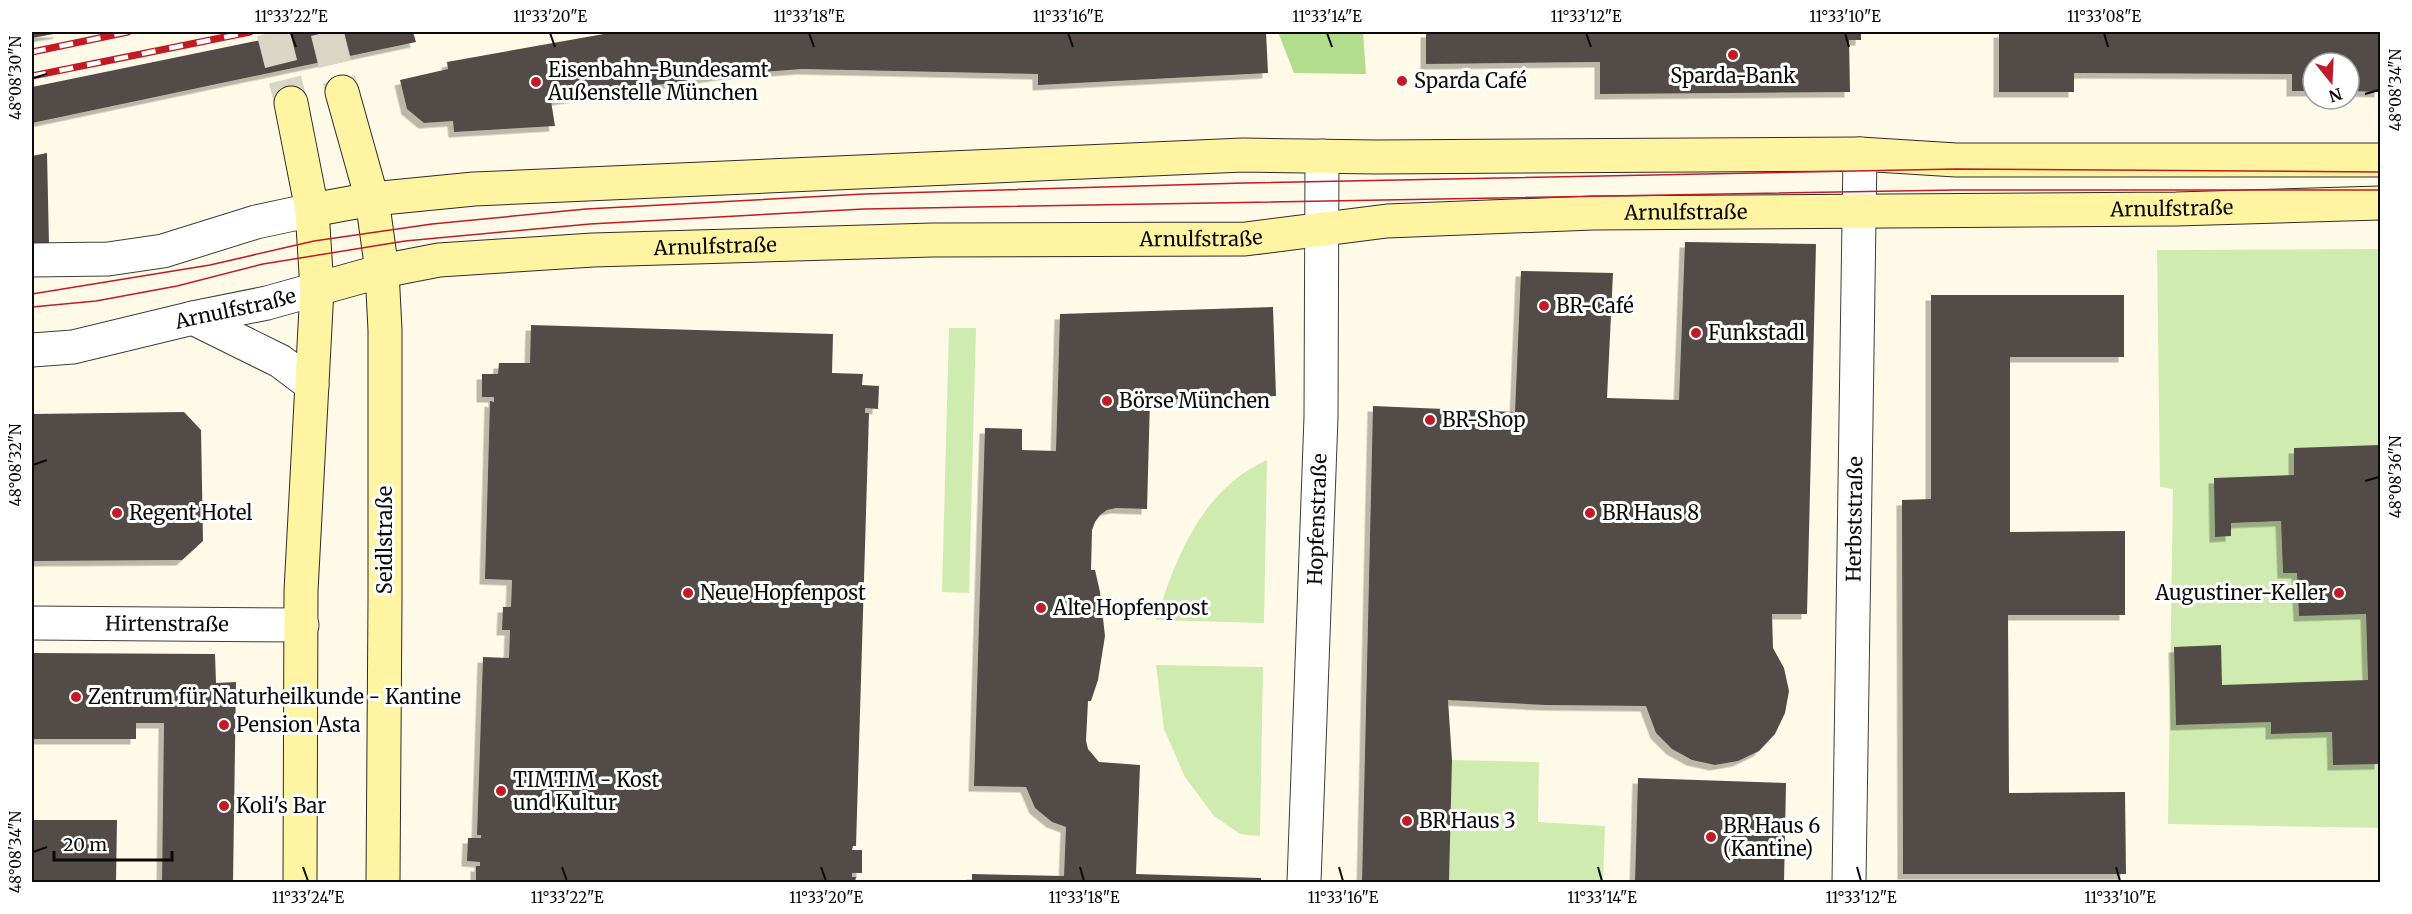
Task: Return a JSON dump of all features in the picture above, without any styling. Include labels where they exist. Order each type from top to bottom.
[{"type":"street","name":"Seidlstraße","points":[[342,92],[372,199],[382,271],[385,330],[383,882]]},
{"type":"street","points":[[291,103],[312,210],[316,289],[301,591],[300,882]]},
{"type":"street","points":[[32,260],[108,259],[163,251],[256,222],[372,199],[426,192],[1243,155],[1860,154],[1956,160],[2380,160]]},
{"type":"street","name":"Herbststraße","points":[[1850,882],[1860,154]]},
{"type":"street","name":"Hopfenstraße","points":[[1304,882],[1322,417],[1322,156]]},
{"type":"street","name":"Arnulfstraße","points":[[32,350],[73,347],[267,303],[382,271],[439,260],[593,249],[932,240],[1245,239],[1387,221],[1593,213],[2176,209],[2380,203]]},
{"type":"street","points":[[194,318],[280,361],[312,386]]},
{"type":"street","name":"Hirtenstraße","points":[[32,623],[302,625]]},
{"type":"green space","points":[[1278,32],[1363,32],[1366,74],[1294,73]]},
{"type":"green space","name":"Augustiner-Keller","points":[[2380,249],[2380,828],[2168,824],[2173,489],[2160,487],[2157,250]]},
{"type":"green space","points":[[949,328],[976,328],[969,593],[942,592]]},
{"type":"green space","points":[[1267,460],[1264,623],[1156,620],[1173,572],[1195,527],[1225,488],[1244,473]]},
{"type":"green space","points":[[1156,665],[1263,667],[1260,836],[1240,834],[1214,816],[1185,777],[1164,729]]},
{"type":"green space","points":[[1452,760],[1539,762],[1538,822],[1605,826],[1603,882],[1449,882]]},
{"type":"building","points":[[32,32],[59,32],[59,33],[32,38]]},
{"type":"building","points":[[300,32],[413,32],[416,42],[32,123],[32,87]]},
{"type":"building","name":"Eisenbahn-Bundesamt Außenstelle München","points":[[615,32],[1266,32],[1268,73],[1038,85],[1038,74],[802,69],[722,75],[551,101],[555,126],[454,132],[453,121],[424,123],[407,109],[400,80],[448,69],[447,62]]},
{"type":"building","points":[[1426,32],[1861,32],[1861,40],[1849,40],[1850,92],[1600,94],[1600,62],[1426,64]]},
{"type":"building","points":[[1999,32],[2380,32],[2380,92],[2361,91],[2361,51],[2301,51],[2301,91],[2292,91],[2292,74],[2074,73],[2074,92],[1999,92]]},
{"type":"building","points":[[47,153],[49,245],[32,245],[32,156]]},
{"type":"building","name":"BR Haus 8","points":[[1685,242],[1816,244],[1807,614],[1772,614],[1773,648],[1784,668],[1789,691],[1785,713],[1775,734],[1759,751],[1738,761],[1715,765],[1692,760],[1672,749],[1656,733],[1646,706],[1546,705],[1448,700],[1452,760],[1449,882],[1362,882],[1373,406],[1515,412],[1521,271],[1613,273],[1607,398],[1679,400]]},
{"type":"building","points":[[1931,295],[2124,295],[2124,357],[2010,357],[2010,532],[2125,531],[2125,615],[2008,615],[2009,793],[2125,792],[2126,874],[1903,874],[1902,500],[1931,499]]},
{"type":"building","name":"Alte Hopfenpost","points":[[1273,307],[1276,396],[1150,400],[1147,509],[1107,510],[1095,522],[1092,530],[1091,570],[1095,570],[1100,592],[1105,636],[1098,680],[1091,701],[1088,701],[1086,741],[1088,749],[1099,762],[1140,765],[1136,874],[1261,878],[1261,882],[972,882],[972,874],[1064,876],[1066,827],[1052,822],[1035,808],[1026,787],[974,786],[985,428],[1022,429],[1022,450],[1056,451],[1060,314]]},
{"type":"building","name":"Neue Hopfenpost","points":[[531,325],[833,334],[832,373],[863,374],[862,385],[879,386],[878,409],[865,408],[865,413],[869,413],[856,846],[853,846],[852,850],[862,850],[862,873],[852,873],[852,877],[856,877],[855,882],[476,882],[476,866],[480,866],[480,862],[467,861],[468,838],[481,838],[481,835],[477,835],[483,657],[509,658],[510,630],[502,630],[503,607],[511,607],[512,580],[485,579],[490,401],[494,402],[494,397],[482,397],[482,374],[498,374],[499,363],[530,363]]},
{"type":"building","name":"Regent Hotel","points":[[184,412],[201,430],[203,541],[182,560],[32,561],[32,414]]},
{"type":"building","name":"Augustiner-Keller","points":[[2380,445],[2380,764],[2333,765],[2332,732],[2271,734],[2271,722],[2176,725],[2174,647],[2221,645],[2222,685],[2368,680],[2366,614],[2299,616],[2297,573],[2283,573],[2281,521],[2231,523],[2231,536],[2215,537],[2214,478],[2294,475],[2294,448]]},
{"type":"building","points":[[32,653],[215,654],[216,683],[236,682],[233,882],[162,882],[164,723],[136,723],[136,739],[32,739]]},
{"type":"building","name":"BR Haus 6 (Kantine)","points":[[1638,778],[1786,783],[1784,882],[1635,882]]},
{"type":"building","points":[[32,820],[117,820],[116,882],[32,882]]},
{"type":"tunnel","points":[[273,32],[291,103]]},
{"type":"tunnel","points":[[327,32],[342,92]]},
{"type":"tram line","points":[[32,294],[210,265],[314,241],[432,224],[586,209],[864,194],[1244,183],[1956,169],[2380,172]]},
{"type":"tram line","points":[[32,307],[96,301],[177,286],[263,264],[405,241],[590,224],[864,209],[1956,190],[2380,190]]},
{"type":"railway","points":[[32,52],[128,32]]},
{"type":"railway","points":[[32,76],[250,32]]},
{"type":"place","name":"Sparda-Bank","points":[[1733,55]]},
{"type":"place","name":"Sparda Café","points":[[1402,81]]},
{"type":"place","name":"Eisenbahn-Bundesamt Außenstelle München","points":[[536,82]]},
{"type":"place","name":"BR-Café","points":[[1544,306]]},
{"type":"place","name":"Funkstadl","points":[[1696,333]]},
{"type":"place","name":"Börse München","points":[[1107,401]]},
{"type":"place","name":"BR-Shop","points":[[1430,420]]},
{"type":"place","name":"Regent Hotel","points":[[117,513]]},
{"type":"place","name":"BR Haus 8","points":[[1590,513]]},
{"type":"place","name":"Neue Hopfenpost","points":[[688,593]]},
{"type":"place","name":"Augustiner-Keller","points":[[2339,593]]},
{"type":"place","name":"Alte Hopfenpost","points":[[1041,608]]},
{"type":"place","name":"Zentrum für Naturheilkunde - Kantine","points":[[76,697]]},
{"type":"place","name":"Pension Asta","points":[[224,725]]},
{"type":"place","name":"TIMTIM - Kost und Kultur","points":[[501,791]]},
{"type":"place","name":"Koli's Bar","points":[[224,806]]},
{"type":"place","name":"BR Haus 3","points":[[1407,821]]},
{"type":"place","name":"BR Haus 6 (Kantine)","points":[[1711,837]]}]
